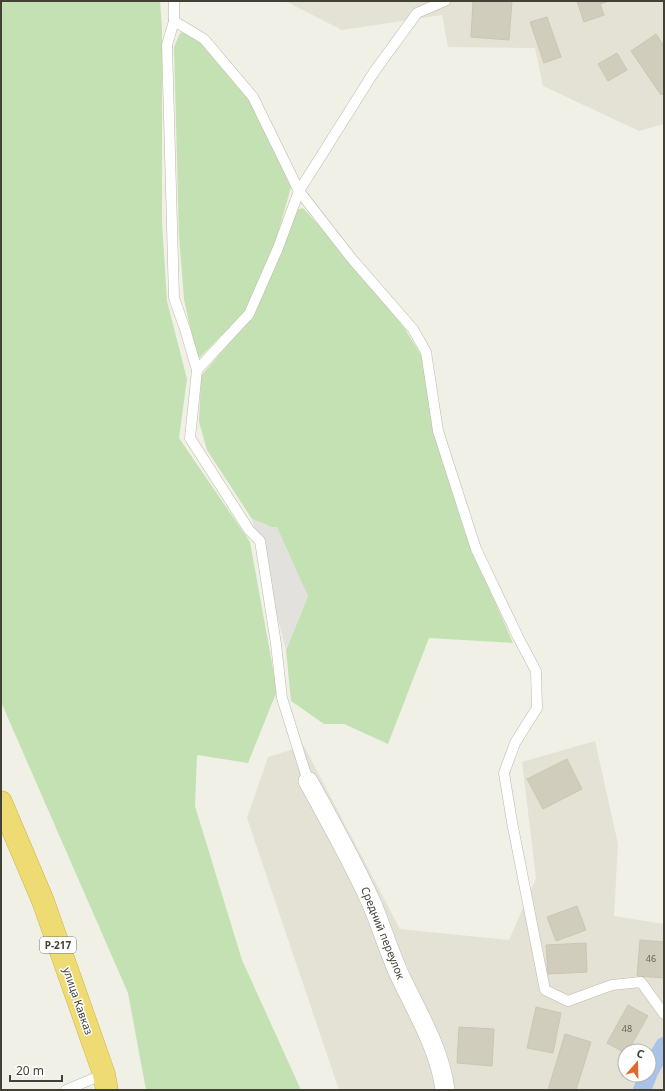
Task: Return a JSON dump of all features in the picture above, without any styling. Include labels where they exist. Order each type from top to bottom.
[{"type":"highway","name":"улица Кавказ","points":[[1,802],[43,901],[105,1082]]},
{"type":"street","name":"Средний переулок","points":[[308,781],[344,845],[372,903],[400,976],[432,1043],[443,1074],[445,1090]]},
{"type":"lane","points":[[197,370],[249,314],[278,248],[299,191],[374,72],[417,13],[445,1]]},
{"type":"lane","points":[[177,2],[174,21],[167,45],[174,298],[197,370],[190,438],[249,530],[260,541],[276,644],[282,698],[308,781]]},
{"type":"lane","points":[[174,21],[204,39],[253,97],[299,191],[352,259],[413,328],[426,352],[438,431],[476,549],[536,671],[537,708],[515,743],[504,773],[512,822],[545,990],[568,1001],[612,985],[641,982],[664,1014]]},
{"type":"lane","points":[[66,1090],[105,1082]]},
{"type":"shaded area","points":[[285,1],[664,1],[664,124],[639,131],[543,86],[535,48],[448,47],[442,15],[342,30]]},
{"type":"shaded area","points":[[252,519],[271,527],[277,527],[308,596],[286,650]]},
{"type":"shaded area","points":[[595,741],[618,844],[614,916],[664,924],[664,1090],[339,1090],[247,818],[268,757],[304,746],[400,929],[509,940],[536,878],[522,762]]},
{"type":"green space","points":[[1,1],[160,1],[162,29],[162,222],[167,301],[187,379],[179,438],[250,542],[277,691],[248,763],[197,755],[195,806],[242,960],[301,1090],[146,1090],[128,993],[1,702]]},
{"type":"green space","points":[[186,32],[199,39],[248,97],[291,187],[274,247],[245,312],[197,360],[184,299],[179,236],[174,47],[180,33]]},
{"type":"green space","points":[[303,208],[351,261],[405,329],[424,360],[433,432],[465,533],[513,643],[429,638],[388,744],[344,724],[324,724],[291,701],[286,650],[308,596],[271,527],[252,519],[207,450],[199,422],[201,376],[252,316],[296,210]]},
{"type":"building","points":[[473,1],[512,1],[509,40],[471,37]]},
{"type":"building","points":[[577,1],[609,1],[600,4],[604,15],[584,22]]},
{"type":"building","points":[[547,17],[561,57],[544,63],[530,22]]},
{"type":"building","points":[[656,34],[664,46],[664,93],[661,95],[631,51]]},
{"type":"building","points":[[617,53],[627,70],[608,81],[598,64]]},
{"type":"building","points":[[567,759],[582,789],[543,809],[527,779]]},
{"type":"building","points":[[577,906],[586,930],[556,941],[547,917]]},
{"type":"building","points":[[640,940],[664,942],[664,978],[637,976]]},
{"type":"building","points":[[586,943],[587,972],[548,974],[546,945]]},
{"type":"building","points":[[628,1005],[648,1016],[633,1043],[617,1043],[617,1049],[607,1043]]},
{"type":"building","points":[[536,1007],[561,1013],[553,1053],[527,1048]]},
{"type":"building","points":[[459,1027],[494,1029],[492,1066],[457,1063]]},
{"type":"building","points":[[565,1034],[591,1042],[576,1090],[548,1090]]},
{"type":"waterway","points":[[657,1058],[664,1046]]},
{"type":"waterway","points":[[642,1090],[645,1083]]}]
